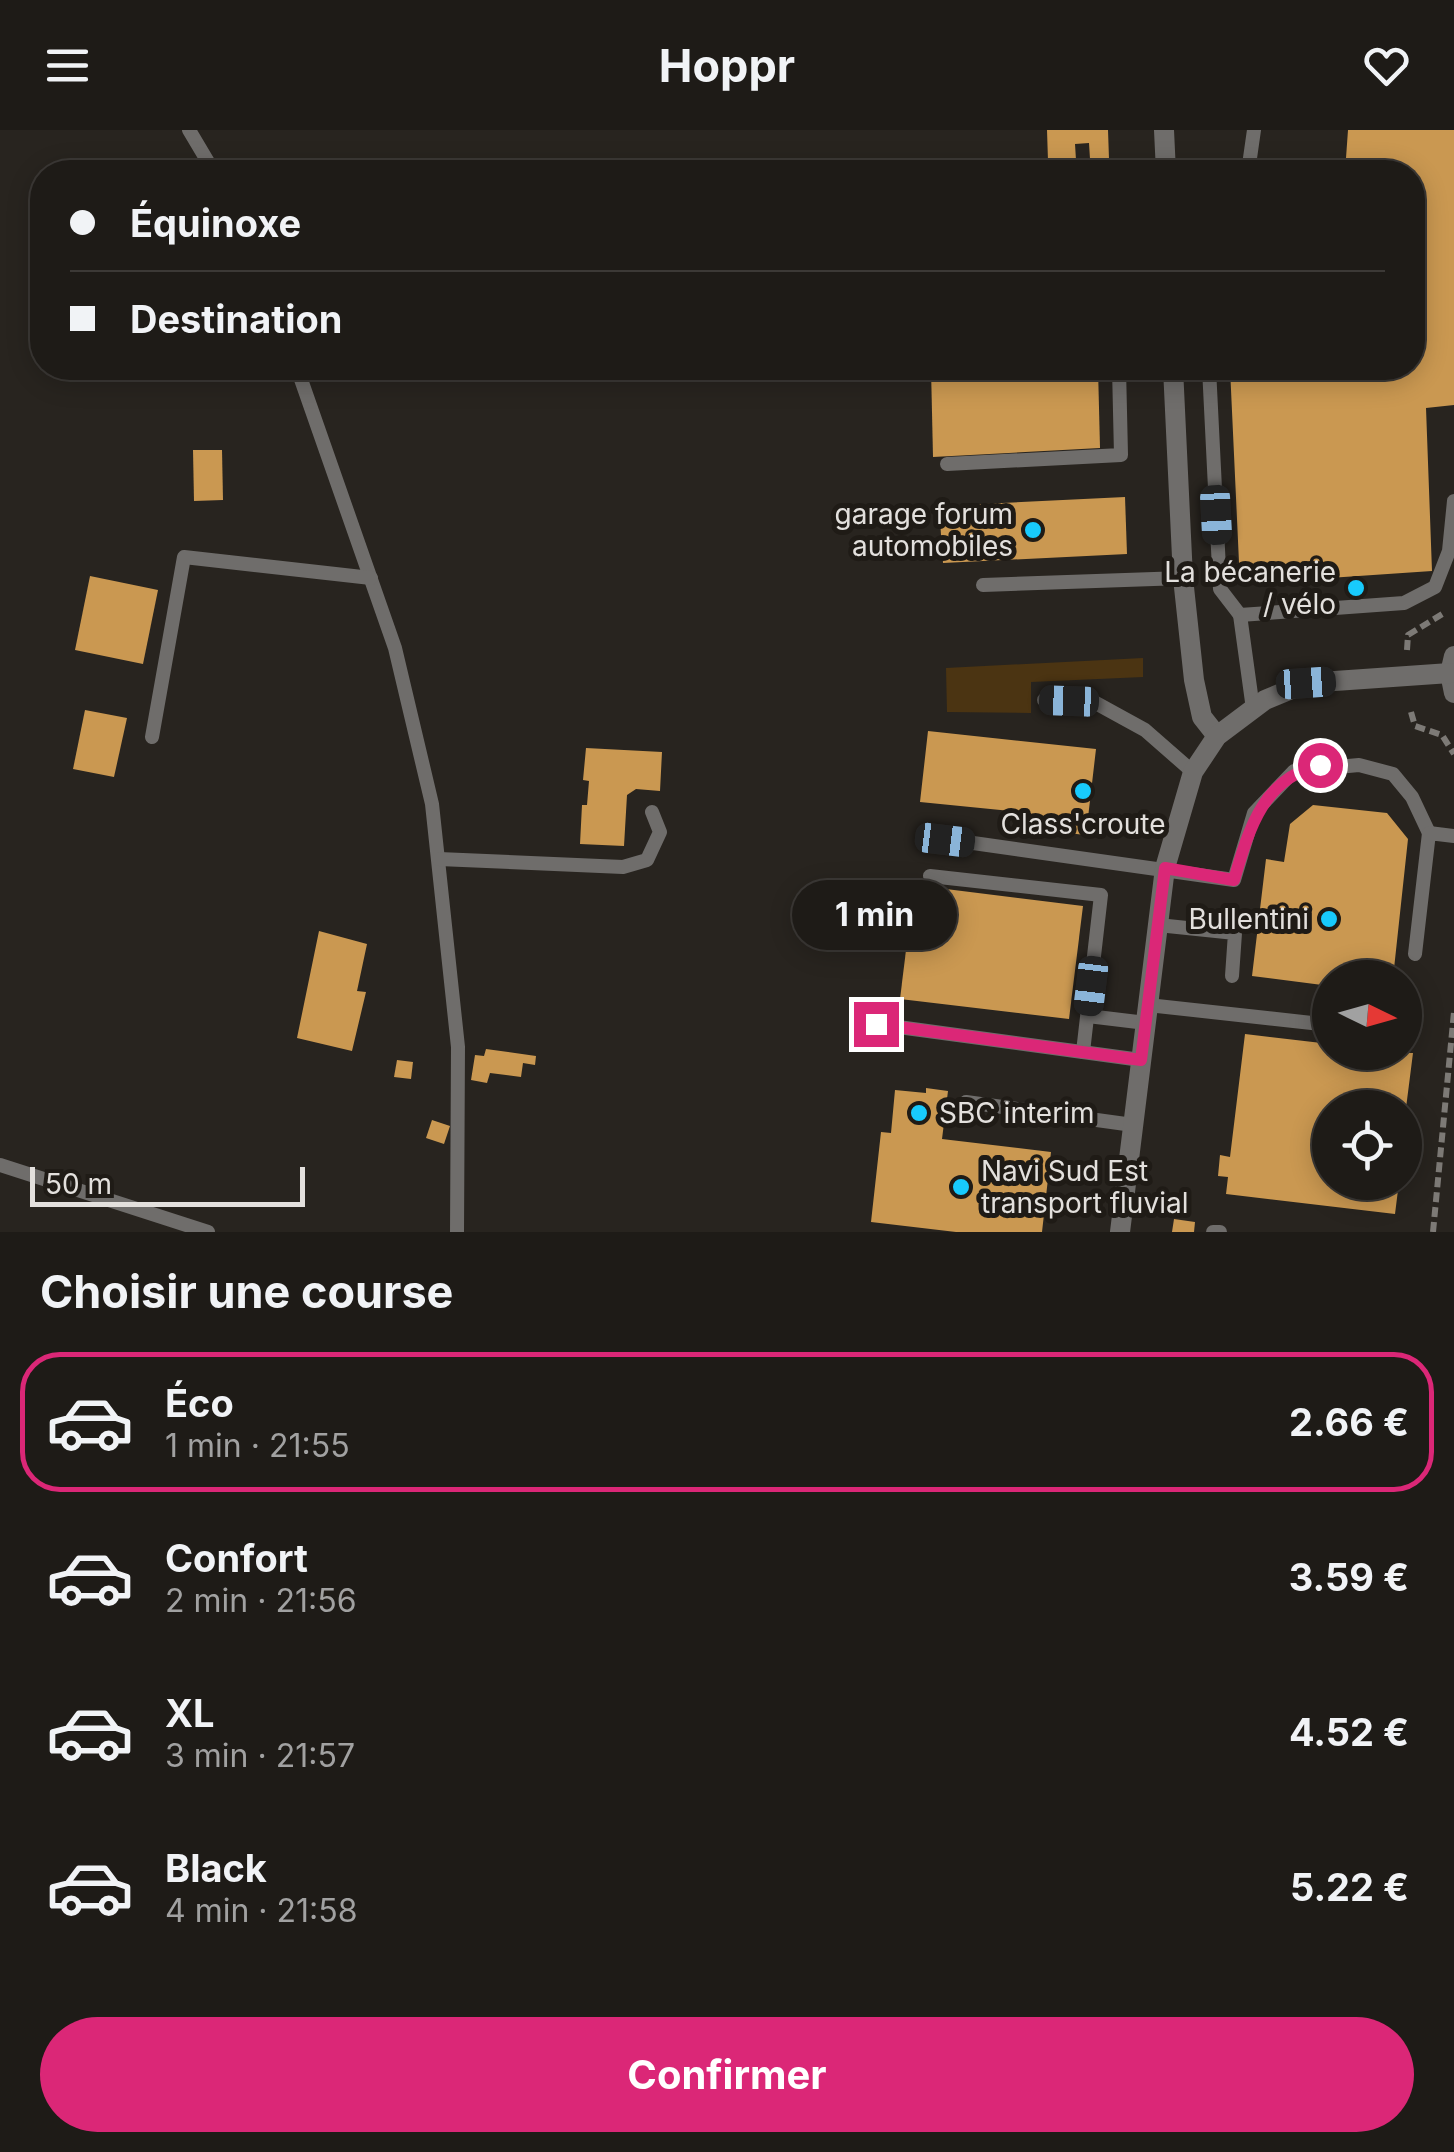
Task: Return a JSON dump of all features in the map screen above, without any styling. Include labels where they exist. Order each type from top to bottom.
[{"type":"street","points":[[1164,130],[1165,160]]},
{"type":"street","points":[[1175,380],[1183,578],[1194,680],[1202,717],[1217,736]]},
{"type":"street","points":[[1120,1232],[1165,868],[1193,772],[1217,736],[1253,709],[1306,683],[1453,674]]},
{"type":"lane","points":[[189,130],[207,160]]},
{"type":"lane","points":[[1250,160],[1254,130]]},
{"type":"lane","points":[[301,380],[395,648],[432,804],[458,1048],[456,1232]]},
{"type":"lane","points":[[947,464],[1121,456],[1119,380]]},
{"type":"lane","points":[[1210,380],[1220,588],[1240,615],[1253,709]]},
{"type":"lane","points":[[1240,615],[1404,603],[1435,587],[1450,551],[1454,501]]},
{"type":"lane","points":[[152,737],[184,557],[371,578]]},
{"type":"lane","points":[[983,585],[1183,578]]},
{"type":"lane","points":[[1044,700],[1094,702],[1145,730],[1193,772]]},
{"type":"lane","points":[[945,840],[1234,880],[1254,813],[1294,771],[1320,765],[1359,765],[1393,774],[1412,798],[1429,832],[1415,954]]},
{"type":"lane","points":[[439,859],[623,867],[647,860],[660,832],[652,812]]},
{"type":"lane","points":[[1429,832],[1454,836]]},
{"type":"lane","points":[[930,876],[1102,895],[1083,1052]]},
{"type":"lane","points":[[1158,925],[1235,934],[1232,976]]},
{"type":"lane","points":[[1088,1016],[1147,1014],[1312,1024]]},
{"type":"lane","points":[[876,1024],[1141,1060]]},
{"type":"lane","points":[[966,1102],[1133,1126]]},
{"type":"lane","points":[[0,1164],[208,1232]]},
{"type":"path","points":[[1407,651],[1408,635],[1437,621],[1454,600]]},
{"type":"path","points":[[1412,712],[1415,726],[1442,736],[1454,754]]},
{"type":"path","points":[[1433,1232],[1454,1012]]},
{"type":"shaded area","points":[[1143,658],[1143,677],[1031,682],[1031,713],[947,712],[946,668]]},
{"type":"building","points":[[1047,130],[1108,130],[1109,159],[1090,159],[1089,143],[1075,144],[1076,160],[1048,160]]},
{"type":"building","points":[[1348,130],[1454,130],[1454,405],[1426,408],[1432,571],[1240,584],[1231,380],[1425,380],[1425,160],[1346,160]]},
{"type":"building","points":[[931,380],[1098,380],[1100,448],[933,457]]},
{"type":"building","points":[[193,450],[222,450],[223,500],[194,501]]},
{"type":"building","name":"garage forum automobiles","points":[[1125,497],[1127,554],[943,563],[939,506]]},
{"type":"building","points":[[90,576],[158,590],[143,664],[75,650]]},
{"type":"building","points":[[85,710],[127,718],[114,777],[73,769]]},
{"type":"building","points":[[928,731],[1096,749],[1086,835],[1029,829],[1031,813],[920,802]]},
{"type":"building","points":[[586,748],[662,752],[660,791],[636,789],[627,795],[624,846],[580,844],[582,805],[587,805],[589,781],[583,780]]},
{"type":"building","name":"Bullentini","points":[[1313,805],[1387,813],[1408,839],[1395,960],[1312,960],[1312,984],[1252,976],[1266,859],[1284,862],[1290,824]]},
{"type":"building","points":[[914,885],[1083,906],[1069,1019],[900,999]]},
{"type":"building","points":[[319,931],[367,944],[357,991],[366,992],[352,1051],[297,1038]]},
{"type":"building","points":[[1245,1034],[1312,1042],[1312,1070],[1411,1070],[1408,1090],[1312,1090],[1312,1200],[1397,1200],[1395,1214],[1226,1194],[1228,1177],[1218,1176],[1220,1155],[1230,1157]]},
{"type":"building","points":[[486,1049],[536,1056],[535,1065],[523,1063],[521,1077],[490,1073],[487,1083],[471,1080],[475,1055],[484,1056]]},
{"type":"building","points":[[397,1060],[413,1062],[411,1079],[394,1077]]},
{"type":"building","name":"Navi Sud Est transport fluvial","points":[[926,1088],[948,1091],[942,1139],[1051,1152],[1042,1232],[956,1232],[871,1222],[881,1132],[891,1133],[895,1090],[926,1093]]},
{"type":"building","points":[[432,1120],[450,1126],[444,1144],[426,1138]]},
{"type":"building","points":[[1174,1219],[1195,1222],[1194,1232],[1172,1232]]},
{"type":"place","name":"garage forum automobiles","points":[[1033,530]]},
{"type":"place","name":"La bécanerie / vélo","points":[[1356,588]]},
{"type":"place","name":"Class'croute","points":[[1083,791]]},
{"type":"place","name":"Bullentini","points":[[1329,919]]},
{"type":"place","name":"SBC interim","points":[[919,1113]]},
{"type":"place","name":"Navi Sud Est transport fluvial","points":[[961,1187]]},
{"type":"route","points":[[876,1024],[1141,1060],[1165,868],[1234,880],[1254,813],[1294,771],[1320,765]]}]
